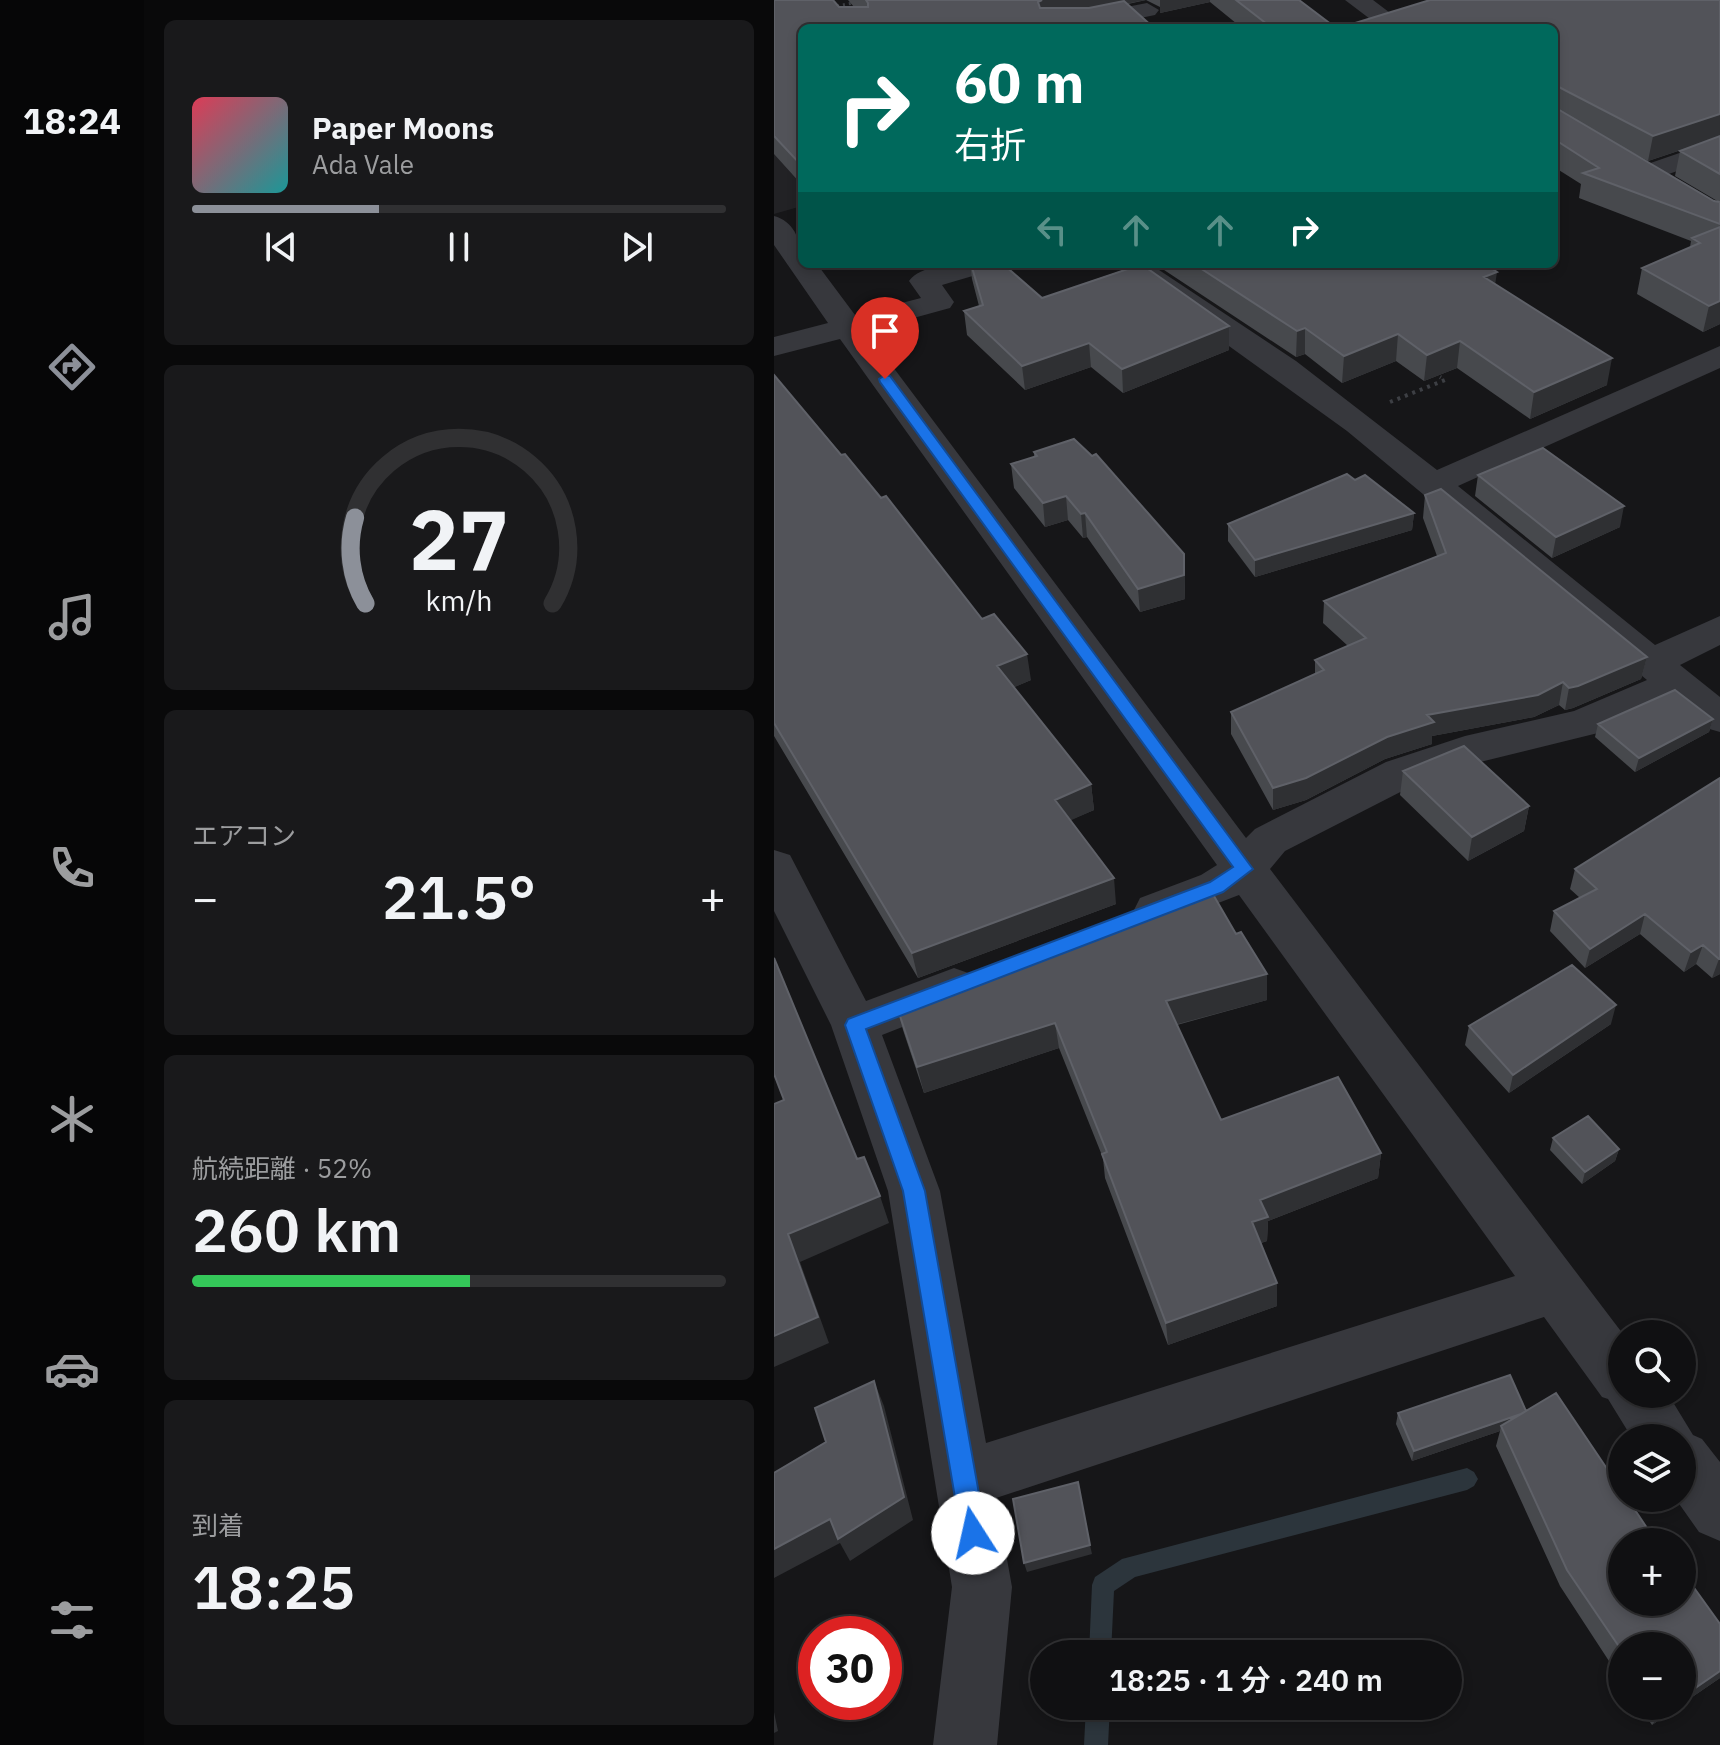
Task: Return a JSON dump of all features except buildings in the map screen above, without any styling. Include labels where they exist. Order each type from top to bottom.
[{"type":"street","points":[[1357,0],[1392,24]]},
{"type":"street","points":[[1075,24],[1147,10]]},
{"type":"street","points":[[1646,174],[1720,147]]},
{"type":"street","points":[[1622,159],[1671,189]]},
{"type":"street","points":[[774,225],[798,258]]},
{"type":"street","points":[[805,268],[956,479],[1608,1359]]},
{"type":"street","points":[[774,347],[850,329],[939,302],[924,281],[969,268]]},
{"type":"street","points":[[1137,268],[1181,295],[1352,418],[1720,718]]},
{"type":"street","points":[[1434,484],[1720,356]]},
{"type":"street","points":[[1115,925],[1217,887],[1244,869],[1270,840],[1401,773],[1465,751],[1584,723],[1664,672],[1720,629]]},
{"type":"street","points":[[774,867],[855,1025],[914,1191],[982,1587],[965,1745]]},
{"type":"street","points":[[855,1025],[1000,970]]},
{"type":"street","points":[[964,1479],[1556,1288]]},
{"type":"street","points":[[1696,1478],[1720,1511]]},
{"type":"path","points":[[837,6],[869,0]]},
{"type":"path","points":[[1352,418],[1445,380],[1440,377]]},
{"type":"shaded area","points":[[798,90],[798,207],[774,214],[774,95]]},
{"type":"waterway","points":[[1101,1640],[1103,1585],[1130,1567],[1467,1479]]},
{"type":"waterway","points":[[1096,1745],[1097,1720]]},
{"type":"route","points":[[885,379],[1244,869],[1217,887],[855,1025],[914,1191],[973,1533]]}]
